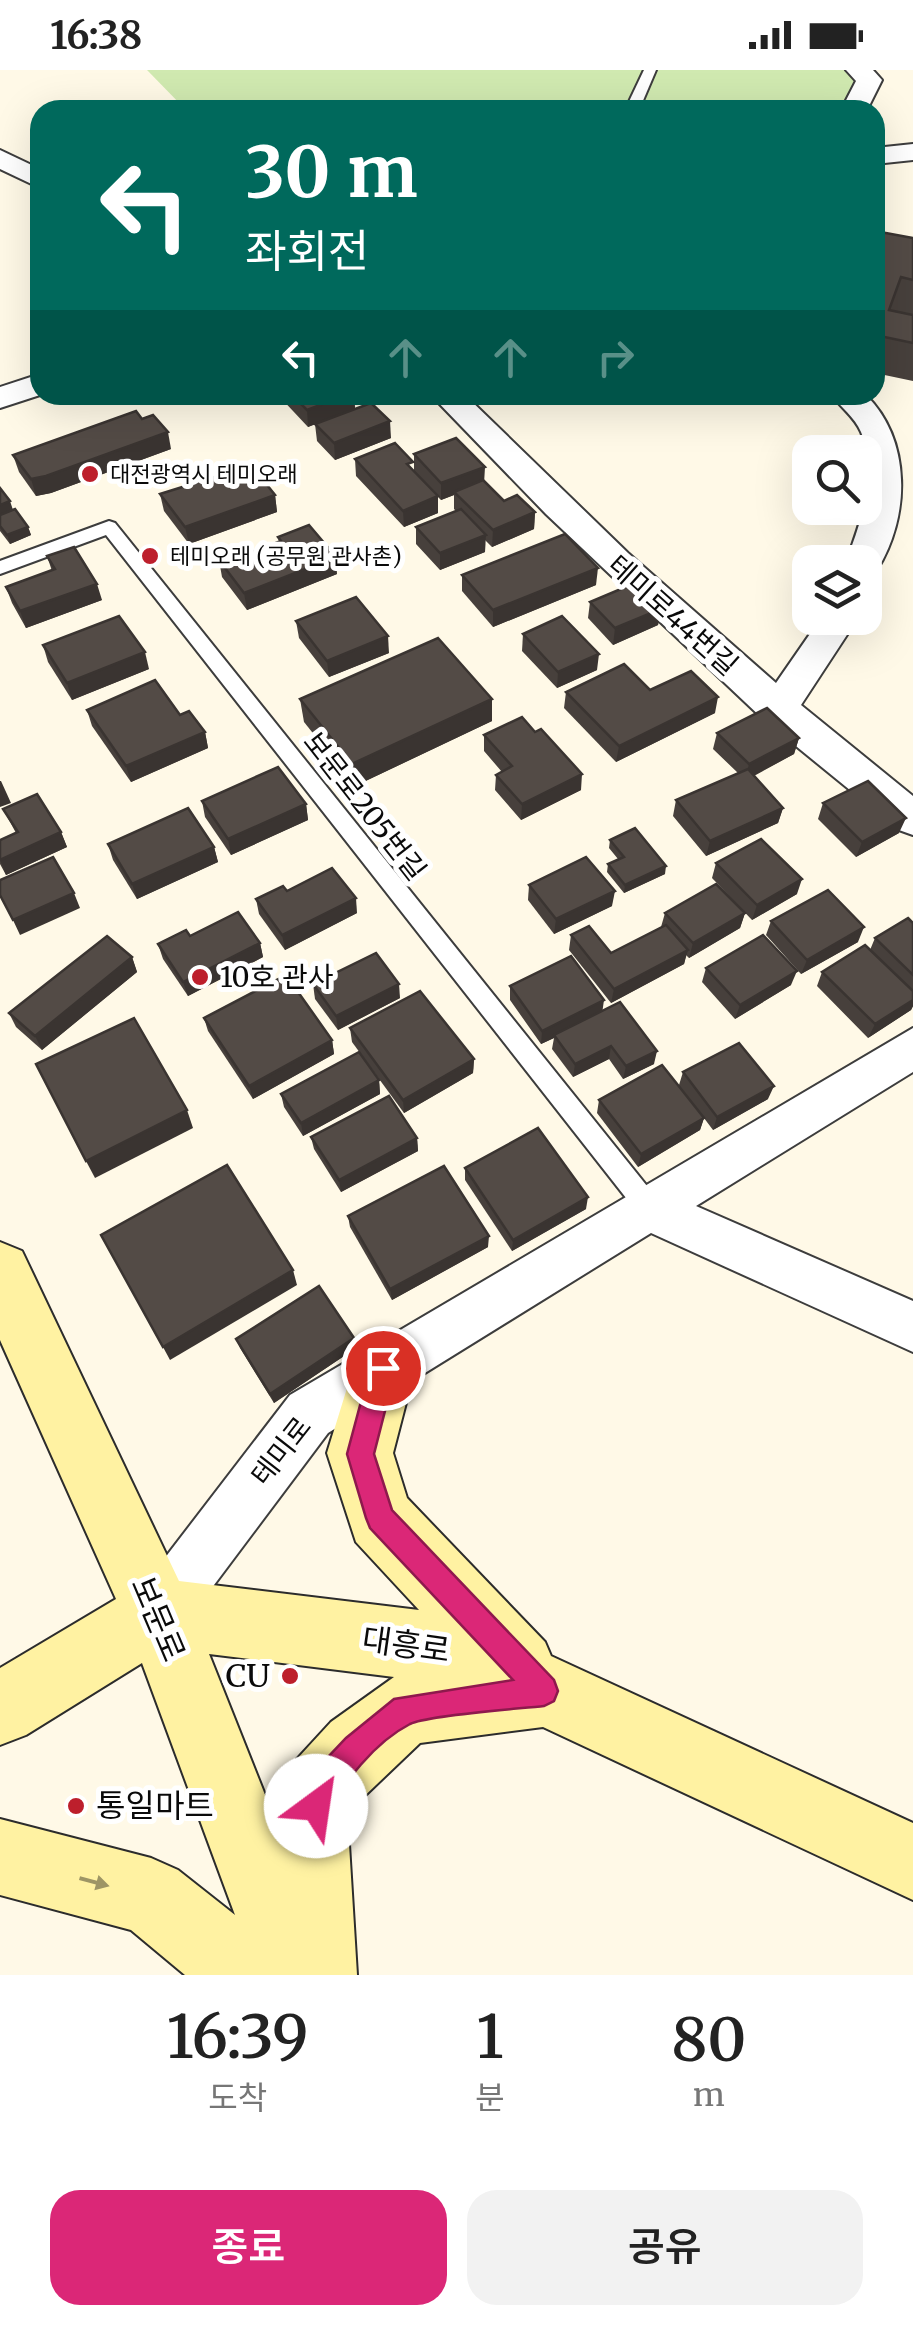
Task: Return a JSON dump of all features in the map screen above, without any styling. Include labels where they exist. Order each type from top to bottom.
[{"type":"main road","name":"보문로","points":[[0,1271],[158,1613],[297,1975]]},
{"type":"main road","points":[[383,1368],[360,1454],[380,1518],[544,1691]]},
{"type":"main road","points":[[0,1709],[158,1613]]},
{"type":"main road","name":"대흥로","points":[[158,1613],[458,1650],[913,1862]]},
{"type":"main road","points":[[317,1975],[310,1828],[323,1785],[357,1748],[405,1709],[544,1691]]},
{"type":"main road","points":[[0,1857],[152,1897],[246,1975]]},
{"type":"street","points":[[858,100],[870,73]]},
{"type":"street","points":[[885,155],[913,152]]},
{"type":"street","points":[[0,158],[30,174]]},
{"type":"street","points":[[0,398],[30,388]]},
{"type":"street","name":"테미로44번길","points":[[457,405],[555,508],[778,710],[913,819]]},
{"type":"street","points":[[861,405],[887,460],[886,491],[869,545]]},
{"type":"street","points":[[778,710],[829,635]]},
{"type":"street","name":"테미로","points":[[158,1613],[309,1414],[913,1048]]},
{"type":"street","points":[[650,1209],[913,1327]]},
{"type":"lane","points":[[636,100],[650,70]]},
{"type":"lane","name":"보문로205번길","points":[[0,568],[109,528],[650,1209]]},
{"type":"green space","points":[[147,70],[847,70],[854,77],[853,100],[176,100]]},
{"type":"building","points":[[885,233],[913,238],[913,280],[901,277],[889,310],[913,315],[913,343],[885,337]]},
{"type":"building","points":[[366,405],[373,405],[390,421],[334,443],[315,424]]},
{"type":"building","points":[[136,411],[142,419],[153,415],[168,432],[31,479],[13,455]]},
{"type":"building","points":[[456,438],[485,467],[441,483],[414,454]]},
{"type":"building","points":[[395,443],[413,462],[407,464],[438,496],[403,511],[355,459]]},
{"type":"building","points":[[240,469],[252,484],[263,480],[275,495],[185,527],[160,494]]},
{"type":"building","points":[[483,480],[504,501],[517,495],[535,512],[493,530],[454,492]]},
{"type":"building","points":[[0,488],[10,501],[0,505]]},
{"type":"building","points":[[15,509],[28,527],[7,535],[0,526],[0,515]]},
{"type":"building","points":[[461,509],[486,535],[440,553],[416,527]]},
{"type":"building","points":[[309,525],[336,557],[244,593],[219,560],[281,541],[278,537]]},
{"type":"building","points":[[565,534],[598,568],[493,610],[462,575]]},
{"type":"building","points":[[74,547],[97,584],[20,611],[6,587],[55,569],[47,556]]},
{"type":"building","points":[[635,583],[661,609],[615,628],[590,602]]},
{"type":"building","points":[[356,597],[388,636],[327,661],[296,621]]},
{"type":"building","points":[[119,616],[145,652],[67,683],[43,645]]},
{"type":"building","points":[[562,616],[599,654],[558,672],[523,634]]},
{"type":"building","points":[[438,638],[492,699],[352,764],[300,699]]},
{"type":"building","points":[[624,664],[650,690],[691,671],[718,697],[619,746],[566,692]]},
{"type":"building","points":[[155,680],[180,715],[189,711],[205,732],[126,766],[87,710]]},
{"type":"building","points":[[767,708],[799,738],[749,764],[717,733]]},
{"type":"building","points":[[522,717],[535,732],[541,729],[582,774],[522,804],[496,775],[512,766],[484,735]]},
{"type":"building","points":[[278,767],[306,804],[228,839],[202,801]]},
{"type":"building","points":[[748,769],[783,808],[710,841],[676,800]]},
{"type":"building","points":[[868,781],[906,818],[862,842],[823,803]]},
{"type":"building","points":[[37,794],[61,832],[0,860],[0,840],[18,832],[3,809]]},
{"type":"building","points":[[188,808],[214,847],[132,884],[108,844]]},
{"type":"building","points":[[635,828],[666,866],[625,885],[608,864],[624,857],[610,840]]},
{"type":"building","points":[[761,839],[802,879],[757,905],[716,863]]},
{"type":"building","points":[[53,857],[74,893],[13,920],[0,895],[0,880]]},
{"type":"building","points":[[586,857],[615,891],[556,919],[529,885]]},
{"type":"building","points":[[332,868],[356,898],[282,935],[256,899],[283,886],[287,891]]},
{"type":"building","points":[[716,884],[745,913],[693,943],[665,913]]},
{"type":"building","points":[[828,890],[864,927],[807,960],[771,921]]},
{"type":"building","points":[[238,912],[260,943],[183,982],[158,944],[186,930],[190,936]]},
{"type":"building","points":[[908,918],[913,923],[913,975],[875,938]]},
{"type":"building","points":[[666,925],[688,950],[614,989],[571,935],[589,926],[611,953]]},
{"type":"building","points":[[763,935],[797,971],[740,1005],[706,968]]},
{"type":"building","points":[[107,936],[132,957],[35,1036],[9,1013]]},
{"type":"building","points":[[865,945],[913,991],[913,1000],[875,1024],[822,972]]},
{"type":"building","points":[[376,953],[399,984],[336,1016],[313,984]]},
{"type":"building","points":[[571,956],[604,1000],[542,1031],[510,986]]},
{"type":"building","points":[[286,975],[332,1040],[249,1086],[204,1018]]},
{"type":"building","points":[[420,991],[474,1059],[403,1100],[350,1028]]},
{"type":"building","points":[[620,1002],[657,1051],[626,1066],[611,1046],[575,1064],[554,1035]]},
{"type":"building","points":[[134,1018],[187,1110],[86,1161],[36,1064]]},
{"type":"building","points":[[739,1043],[774,1086],[717,1117],[683,1072]]},
{"type":"building","points":[[359,1052],[379,1080],[301,1123],[281,1094]]},
{"type":"building","points":[[662,1065],[704,1118],[641,1154],[599,1100]]},
{"type":"building","points":[[389,1096],[417,1138],[339,1180],[311,1137]]},
{"type":"building","points":[[538,1128],[588,1197],[513,1240],[465,1168]]},
{"type":"building","points":[[227,1165],[293,1270],[163,1347],[101,1235]]},
{"type":"building","points":[[444,1166],[489,1236],[390,1289],[348,1216]]},
{"type":"building","points":[[319,1286],[354,1338],[270,1394],[236,1339]]},
{"type":"place","name":"대전광역시 테미오래","points":[[90,474]]},
{"type":"place","name":"테미오래 (공무원 관사촌)","points":[[150,556]]},
{"type":"place","name":"10호 관사","points":[[200,977]]},
{"type":"place","name":"CU","points":[[290,1676]]},
{"type":"place","name":"통일마트","points":[[76,1806]]},
{"type":"route","points":[[316,1806],[323,1785],[357,1748],[405,1709],[544,1691],[442,1588],[380,1518],[360,1454],[383,1368]]}]
